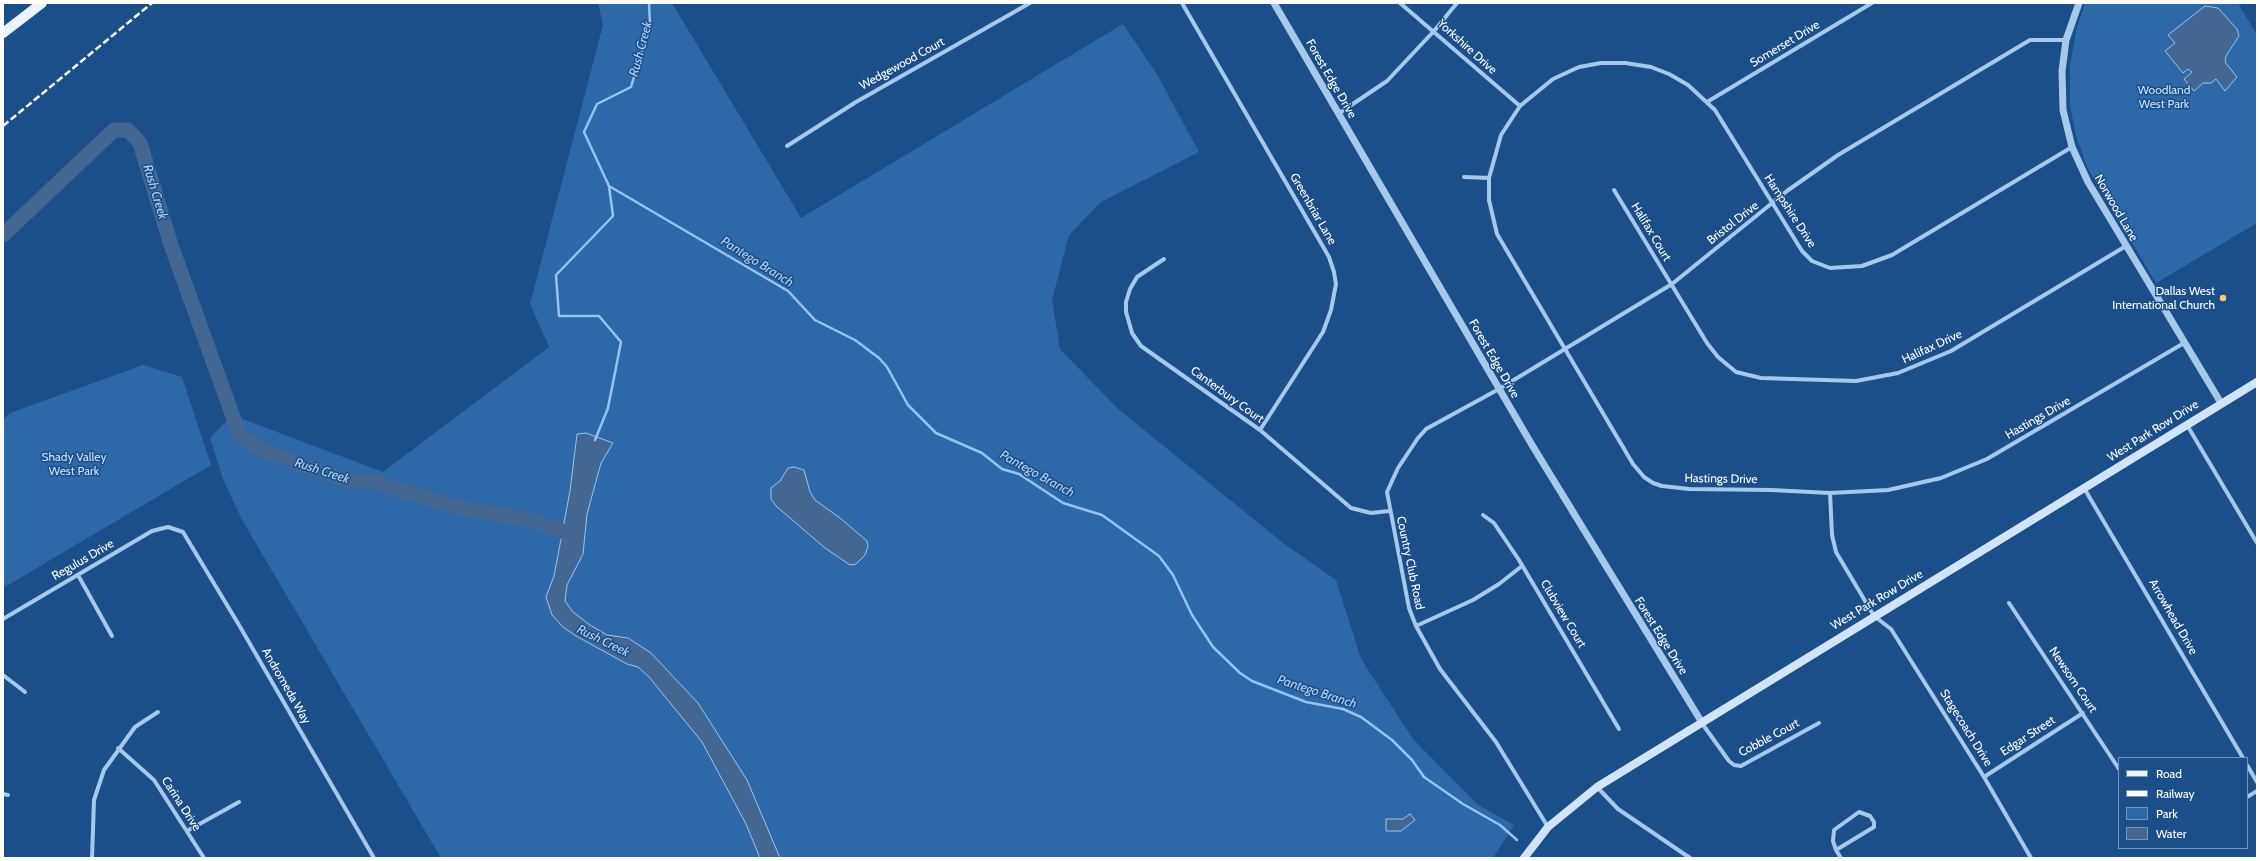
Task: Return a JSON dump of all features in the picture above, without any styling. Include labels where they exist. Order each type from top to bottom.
[{"type":"main road","points":[[4,33],[42,3]]},
{"type":"main road","name":"West Park Row Drive","points":[[1524,858],[1548,827],[1597,787],[1701,721],[2257,382]]},
{"type":"street","name":"Wedgewood Court","points":[[786,146],[856,102],[1030,3]]},
{"type":"street","name":"Greenbriar Lane","points":[[1182,3],[1329,257],[1334,272],[1336,284],[1331,310],[1323,332],[1260,430]]},
{"type":"street","name":"Forest Edge Drive","points":[[1274,3],[1499,389],[1701,721]]},
{"type":"street","name":"Yorkshire Drive","points":[[1400,3],[1520,106]]},
{"type":"street","points":[[1338,114],[1387,81],[1434,31],[1456,3]]},
{"type":"street","name":"Somerset Drive","points":[[1707,102],[1872,3]]},
{"type":"street","name":"Norwood Lane","points":[[2079,3],[2066,40],[2062,71],[2062,110],[2072,147],[2088,182],[2221,404]]},
{"type":"street","name":"Bristol Drive","points":[[1499,389],[1672,284],[1772,204],[1838,155],[2030,40],[2066,40]]},
{"type":"street","name":"Hampshire Drive","points":[[1520,106],[1553,79],[1579,67],[1601,63],[1636,64],[1669,74],[1688,84],[1715,110],[1802,251],[1812,261],[1830,268],[1862,266],[1892,255],[2072,147]]},
{"type":"street","name":"Hastings Drive","points":[[1520,106],[1501,135],[1489,178],[1489,200],[1497,234],[1564,350],[1633,464],[1653,483],[1662,486],[1689,489],[1771,490],[1830,493],[1888,490],[1941,478],[1987,459],[2184,343]]},
{"type":"street","points":[[1464,177],[1489,178]]},
{"type":"street","name":"Halifax Court","points":[[1614,190],[1672,284]]},
{"type":"street","name":"Halifax Drive","points":[[1672,284],[1707,343],[1718,357],[1736,372],[1761,378],[1856,381],[1898,373],[1951,351],[2126,246]]},
{"type":"street","name":"Canterbury Court","points":[[1164,259],[1137,277],[1130,289],[1126,302],[1126,312],[1137,340],[1141,346],[1260,430],[1351,508],[1371,513],[1389,511]]},
{"type":"street","name":"Country Club Road","points":[[1499,389],[1426,429],[1410,450],[1389,484],[1386,498],[1409,608],[1416,626],[1440,668],[1496,742],[1548,827]]},
{"type":"street","points":[[2186,425],[2257,543]]},
{"type":"street","name":"Arrowhead Drive","points":[[2084,488],[2242,757]]},
{"type":"street","points":[[1830,493],[1832,535],[1836,552],[1874,616]]},
{"type":"street","name":"Clubview Court","points":[[1483,515],[1494,523],[1522,566],[1619,729]]},
{"type":"street","name":"Regulus Drive","points":[[3,619],[152,531],[159,528],[176,528]]},
{"type":"street","name":"Andromeda Way","points":[[176,528],[183,532],[207,572],[374,858]]},
{"type":"street","points":[[1416,626],[1474,600],[1499,584],[1522,566]]},
{"type":"street","points":[[78,575],[112,636]]},
{"type":"street","name":"Newsom Court","points":[[2009,603],[2118,767]]},
{"type":"street","name":"Stagecoach Drive","points":[[1874,616],[1891,629],[1984,776],[2031,858]]},
{"type":"street","points":[[3,675],[25,692]]},
{"type":"street","points":[[92,858],[94,800],[104,770],[118,748],[135,727],[158,712]]},
{"type":"street","name":"Edgar Street","points":[[1984,776],[2083,713]]},
{"type":"street","name":"Cobble Court","points":[[1701,721],[1729,761],[1741,766],[1819,723]]},
{"type":"street","name":"Carina Drive","points":[[118,748],[154,780],[204,858]]},
{"type":"street","points":[[2248,767],[2257,782]]},
{"type":"street","points":[[1597,787],[1618,809],[1690,858]]},
{"type":"street","points":[[2248,796],[2257,791]]},
{"type":"street","points":[[187,831],[239,802]]},
{"type":"street","points":[[1836,850],[1874,827],[1874,822],[1870,816],[1859,812],[1839,825],[1832,835],[1836,850],[1841,858]]},
{"type":"green space","points":[[598,3],[672,3],[801,218],[1123,24],[1158,76],[1199,152],[1101,202],[1069,235],[1052,300],[1060,349],[1117,408],[1283,543],[1336,580],[1361,659],[1413,739],[1478,805],[1514,825],[1493,858],[441,858],[241,518],[223,479],[210,438],[232,415],[383,472],[549,347],[530,304],[603,25]]},
{"type":"green space","name":"Woodland West Park","points":[[2085,3],[2238,3],[2257,35],[2257,223],[2156,283],[2088,169],[2076,136],[2070,106],[2070,65],[2077,27]]},
{"type":"green space","name":"Shady Valley West Park","points":[[143,365],[182,377],[211,465],[3,588],[3,420],[10,413]]},
{"type":"water","points":[[2205,6],[2218,8],[2237,29],[2239,36],[2226,56],[2225,62],[2237,77],[2225,91],[2216,79],[2211,83],[2203,83],[2194,91],[2184,79],[2192,72],[2188,69],[2183,73],[2165,51],[2175,43],[2168,35]]},
{"type":"water","points":[[586,433],[613,443],[601,463],[587,514],[583,554],[567,585],[565,601],[573,612],[590,625],[607,635],[628,638],[651,653],[698,703],[747,780],[780,858],[760,858],[746,824],[702,742],[649,677],[638,667],[627,664],[576,636],[563,627],[552,615],[546,597],[554,576],[558,555],[570,491],[577,434]]},
{"type":"water","points":[[794,467],[804,470],[810,492],[815,500],[840,518],[867,541],[868,547],[865,555],[856,564],[850,565],[825,548],[776,506],[771,499],[771,488],[780,481],[788,468]]},
{"type":"water","points":[[1410,814],[1415,820],[1401,831],[1386,831],[1386,819],[1403,819]]},
{"type":"waterway","points":[[595,440],[608,408],[621,342],[599,316],[559,316],[556,275],[613,216],[609,186],[584,132],[597,104],[631,87],[650,24],[649,3]]},
{"type":"waterway","name":"Rush Creek","points":[[3,235],[114,130],[128,130],[140,143],[171,245],[240,436],[263,451],[352,482],[380,482],[386,486],[455,507],[529,520],[573,535],[571,544]]},
{"type":"waterway","name":"Pantego Branch","points":[[609,186],[788,291],[815,320],[855,340],[879,358],[887,367],[908,405],[936,433],[982,453],[1002,469],[1019,474],[1063,503],[1102,515],[1159,556],[1173,575],[1192,615],[1213,647],[1240,673],[1252,681],[1306,702],[1343,709],[1361,717],[1392,740],[1412,760],[1424,777],[1463,804],[1500,825],[1517,840]]},
{"type":"railway","points":[[3,126],[152,3]]},
{"type":"place","name":"Dallas West International Church","points":[[2223,298]]}]
